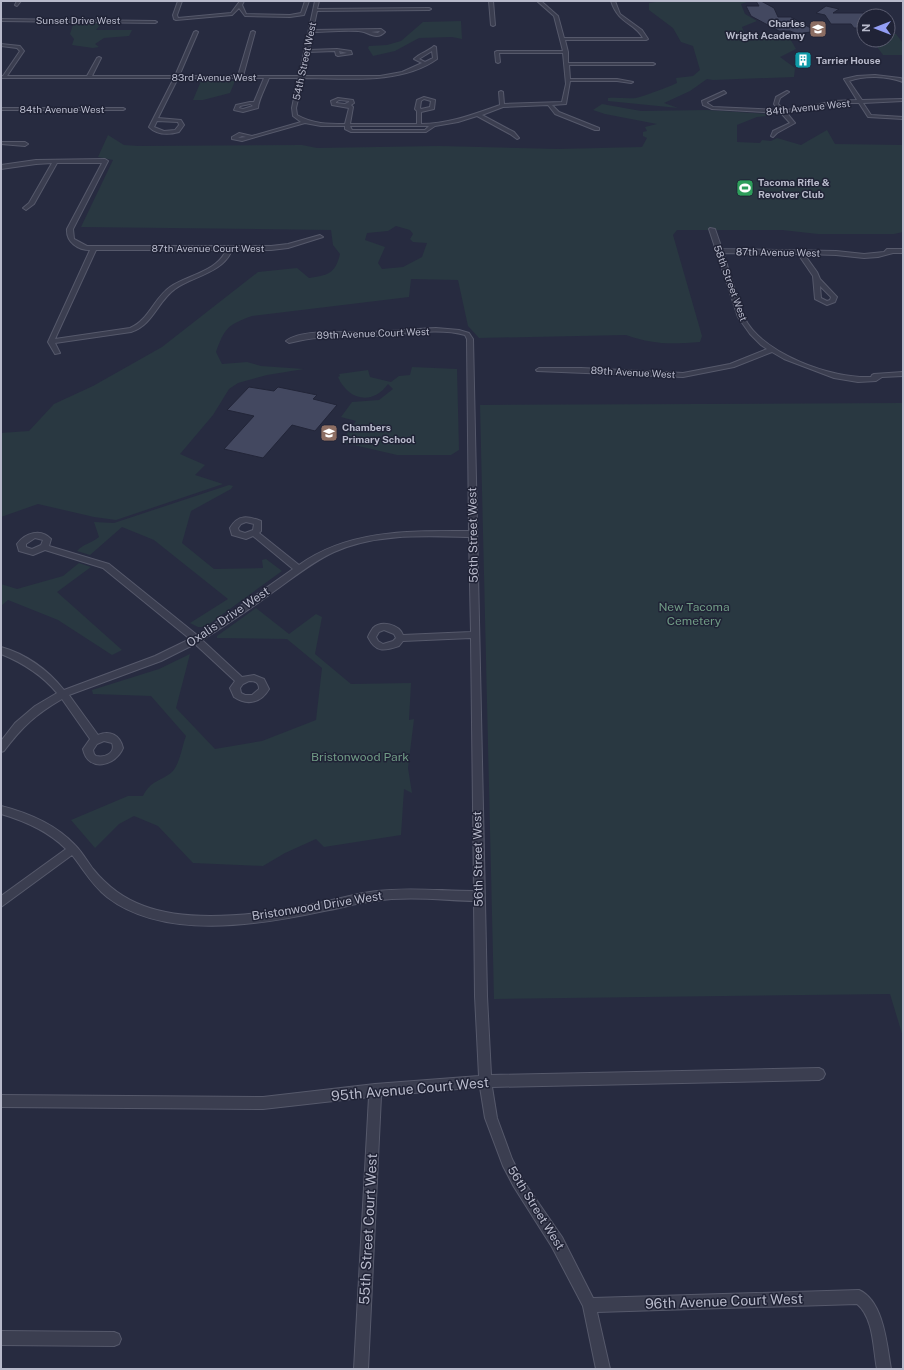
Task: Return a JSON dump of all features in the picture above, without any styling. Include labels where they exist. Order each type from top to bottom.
[{"type":"street","points":[[180,1],[175,15],[176,19],[232,14],[241,3]]},
{"type":"street","points":[[241,3],[244,14],[247,15],[293,16],[304,13],[307,1]]},
{"type":"street","name":"54th Street West","points":[[305,122],[293,113],[317,1]]},
{"type":"street","points":[[491,1],[494,25]]},
{"type":"street","points":[[250,137],[305,122],[322,125],[434,125],[452,123],[479,116],[502,106],[564,103],[568,80],[566,52],[563,39],[556,16],[539,1]]},
{"type":"street","points":[[563,39],[646,38],[641,30],[619,16],[613,1]]},
{"type":"street","points":[[315,10],[429,9]]},
{"type":"street","name":"Sunset Drive West","points":[[1,20],[156,22]]},
{"type":"street","points":[[311,30],[366,31]]},
{"type":"street","points":[[156,119],[179,121],[182,125],[175,132],[162,132],[151,127],[196,32]]},
{"type":"street","points":[[240,77],[253,32]]},
{"type":"street","points":[[1,45],[18,47],[22,51],[3,77]]},
{"type":"street","points":[[434,48],[435,59],[425,63],[416,59],[434,48]]},
{"type":"street","points":[[307,51],[337,50]]},
{"type":"street","points":[[498,62],[497,52],[566,52]]},
{"type":"street","points":[[90,77],[99,58]]},
{"type":"street","name":"83rd Avenue West","points":[[3,77],[387,76],[403,73],[425,63]]},
{"type":"street","points":[[567,64],[653,64]]},
{"type":"street","points":[[903,81],[898,78],[879,76],[847,79],[848,83],[871,116],[903,118]]},
{"type":"street","points":[[255,104],[259,98],[267,77]]},
{"type":"street","points":[[568,80],[617,80],[631,82]]},
{"type":"street","points":[[500,92],[502,106]]},
{"type":"street","name":"84th Avenue West","points":[[724,92],[704,101],[706,106],[712,108],[758,112],[802,109],[826,103],[903,100]]},
{"type":"street","points":[[773,136],[775,132],[793,123],[776,104],[776,100],[781,94],[787,92]]},
{"type":"street","points":[[549,104],[557,113],[597,129]]},
{"type":"street","points":[[348,105],[351,107],[348,130],[350,131],[426,132],[434,125]]},
{"type":"street","name":"84th Avenue West","points":[[1,109],[123,109]]},
{"type":"street","points":[[418,125],[420,110]]},
{"type":"street","points":[[479,116],[512,133],[517,138]]},
{"type":"street","points":[[1,143],[25,144]]},
{"type":"street","name":"87th Avenue Court West","points":[[55,162],[105,161],[69,233],[73,242],[94,249],[280,248],[320,237]]},
{"type":"street","points":[[1,167],[36,162],[55,162],[31,204],[26,208]]},
{"type":"street","name":"58th Street West","points":[[712,230],[744,322],[757,339],[771,350],[839,377],[858,380],[876,379],[880,376],[903,374]]},
{"type":"street","points":[[52,342],[131,330],[141,326],[146,322],[166,293],[179,284],[222,262],[229,255],[230,248]]},
{"type":"street","points":[[57,353],[52,342],[94,249]]},
{"type":"street","name":"87th Avenue West","points":[[719,251],[800,252],[814,260],[836,253],[848,256],[864,256],[883,255],[891,252],[903,251]]},
{"type":"street","points":[[800,252],[814,260],[817,280]]},
{"type":"street","name":"89th Avenue Court West","points":[[289,341],[315,335],[457,331]]},
{"type":"street","name":"56th Street West","points":[[457,331],[467,334],[470,339],[479,896],[485,1082],[491,1118],[507,1162],[518,1183],[557,1242],[573,1270],[589,1305],[603,1369]]},
{"type":"street","name":"89th Avenue West","points":[[539,370],[581,370],[683,375],[732,366],[771,350]]},
{"type":"street","points":[[254,534],[298,569]]},
{"type":"street","name":"Oxalis Drive West","points":[[1,748],[26,718],[62,693],[148,663],[196,639],[298,569],[329,550],[366,538],[396,534],[473,534]]},
{"type":"street","points":[[45,547],[106,566],[196,639],[240,681]]},
{"type":"street","points":[[400,638],[474,635]]},
{"type":"street","points":[[1,650],[34,665],[50,678],[96,740]]},
{"type":"street","name":"Bristonwood Drive West","points":[[1,810],[18,815],[44,827],[73,849],[104,888],[121,901],[145,912],[173,919],[234,919],[264,916],[295,912],[383,895],[479,896]]},
{"type":"street","points":[[1,902],[73,849]]},
{"type":"street","name":"95th Avenue Court West","points":[[1,1102],[263,1103],[375,1090],[485,1082],[819,1074]]},
{"type":"street","name":"55th Street Court West","points":[[361,1369],[375,1090]]},
{"type":"street","name":"96th Avenue Court West","points":[[589,1305],[859,1297],[865,1301],[871,1311],[884,1369]]},
{"type":"street","points":[[1,1338],[114,1339]]},
{"type":"green space","points":[[662,1],[746,1],[747,2],[741,4],[745,14],[757,21],[742,27],[745,35],[789,37],[796,49],[780,57],[795,68],[794,77],[707,79],[690,91],[664,103],[678,108],[608,101],[608,98],[636,98],[663,89],[677,83],[676,78],[693,76],[700,70],[693,46],[681,42],[673,28],[649,10],[649,3]]},
{"type":"green space","points":[[461,21],[462,39],[452,37],[419,38],[395,51],[373,56],[368,48],[369,46],[387,45],[401,41],[423,22]]},
{"type":"green space","points":[[74,22],[103,22],[96,30],[132,30],[129,36],[104,38],[95,44],[99,47],[93,48],[72,45],[74,39],[70,34]]},
{"type":"green space","points":[[896,34],[903,43],[903,55],[883,55],[878,48],[896,48]]},
{"type":"green space","points":[[201,81],[235,81],[230,93],[203,100],[193,100]]},
{"type":"green space","points":[[602,104],[641,111],[707,110],[766,114],[767,116],[757,117],[737,125],[737,142],[760,143],[762,140],[771,141],[777,138],[801,145],[827,130],[835,144],[903,145],[903,232],[894,234],[818,234],[782,230],[677,230],[673,235],[702,336],[700,342],[663,343],[646,341],[626,335],[479,338],[468,326],[458,280],[411,279],[409,297],[252,316],[232,325],[225,332],[216,352],[222,364],[247,362],[261,366],[304,369],[267,375],[238,383],[229,389],[213,415],[180,454],[205,465],[195,475],[223,484],[116,520],[94,517],[38,504],[1,517],[1,433],[29,431],[54,404],[93,386],[162,347],[258,272],[297,268],[309,278],[321,276],[333,270],[340,254],[333,245],[331,230],[81,227],[113,160],[98,157],[108,135],[124,145],[138,146],[302,145],[317,148],[439,146],[558,149],[642,147],[647,138],[643,136],[643,132],[647,131],[645,127],[657,124],[605,114],[593,110]],"holes":[[[396,226],[410,230],[413,234],[410,239],[413,242],[427,243],[422,257],[403,267],[382,269],[378,263],[385,247],[365,240],[367,233],[388,231]]]},
{"type":"green space","points":[[412,367],[457,369],[459,450],[451,455],[397,455],[341,442],[356,421],[341,417],[352,402],[379,400],[393,389],[388,384],[382,391],[375,395],[368,398],[361,397],[354,395],[342,385],[338,377],[340,376],[339,374],[368,370],[370,377],[391,382],[399,376],[410,375]]},
{"type":"green space","name":"New Tacoma Cemetery","points":[[903,403],[903,1037],[890,994],[494,999],[480,405]]},
{"type":"green space","points":[[229,485],[233,486],[231,489],[191,511],[182,543],[214,569],[263,568],[262,560],[266,559],[282,571],[205,627],[198,627],[190,623],[228,599],[154,540],[122,527],[90,555],[77,551],[99,537],[94,522],[114,523]]},
{"type":"green space","points":[[79,563],[91,567],[57,592],[122,650],[112,655],[58,620],[8,600],[1,606],[1,584],[17,589],[63,576]]},
{"type":"green space","name":"Bristonwood Park","points":[[256,608],[289,634],[316,614],[322,617],[315,654],[351,684],[411,683],[409,720],[414,719],[408,768],[412,793],[404,789],[401,835],[324,847],[316,839],[285,853],[263,866],[193,863],[158,826],[134,816],[119,824],[95,848],[71,820],[128,796],[143,796],[149,787],[175,769],[186,736],[151,696],[93,694],[92,690],[159,669],[190,654],[176,708],[215,749],[262,741],[316,720],[322,668],[287,639],[217,638],[217,636]]},
{"type":"building","points":[[756,1],[761,1],[774,8],[778,17],[791,17],[816,31],[798,34],[790,31],[779,31],[751,16],[746,6],[759,6]]},
{"type":"building","points":[[826,6],[839,9],[833,13],[856,13],[856,28],[854,28],[851,24],[831,24],[825,15],[816,13]]},
{"type":"building","name":"Chambers Primary School","points":[[249,387],[274,391],[278,387],[317,395],[313,399],[337,405],[315,431],[292,425],[263,458],[224,449],[254,416],[227,410]]},
{"type":"place","name":"Charles Wright Academy","points":[[818,29]]},
{"type":"place","name":"Tarrier House","points":[[803,60]]},
{"type":"place","name":"Tacoma Rifle & Revolver Club","points":[[745,188]]},
{"type":"place","name":"Chambers Primary School","points":[[329,433]]}]
